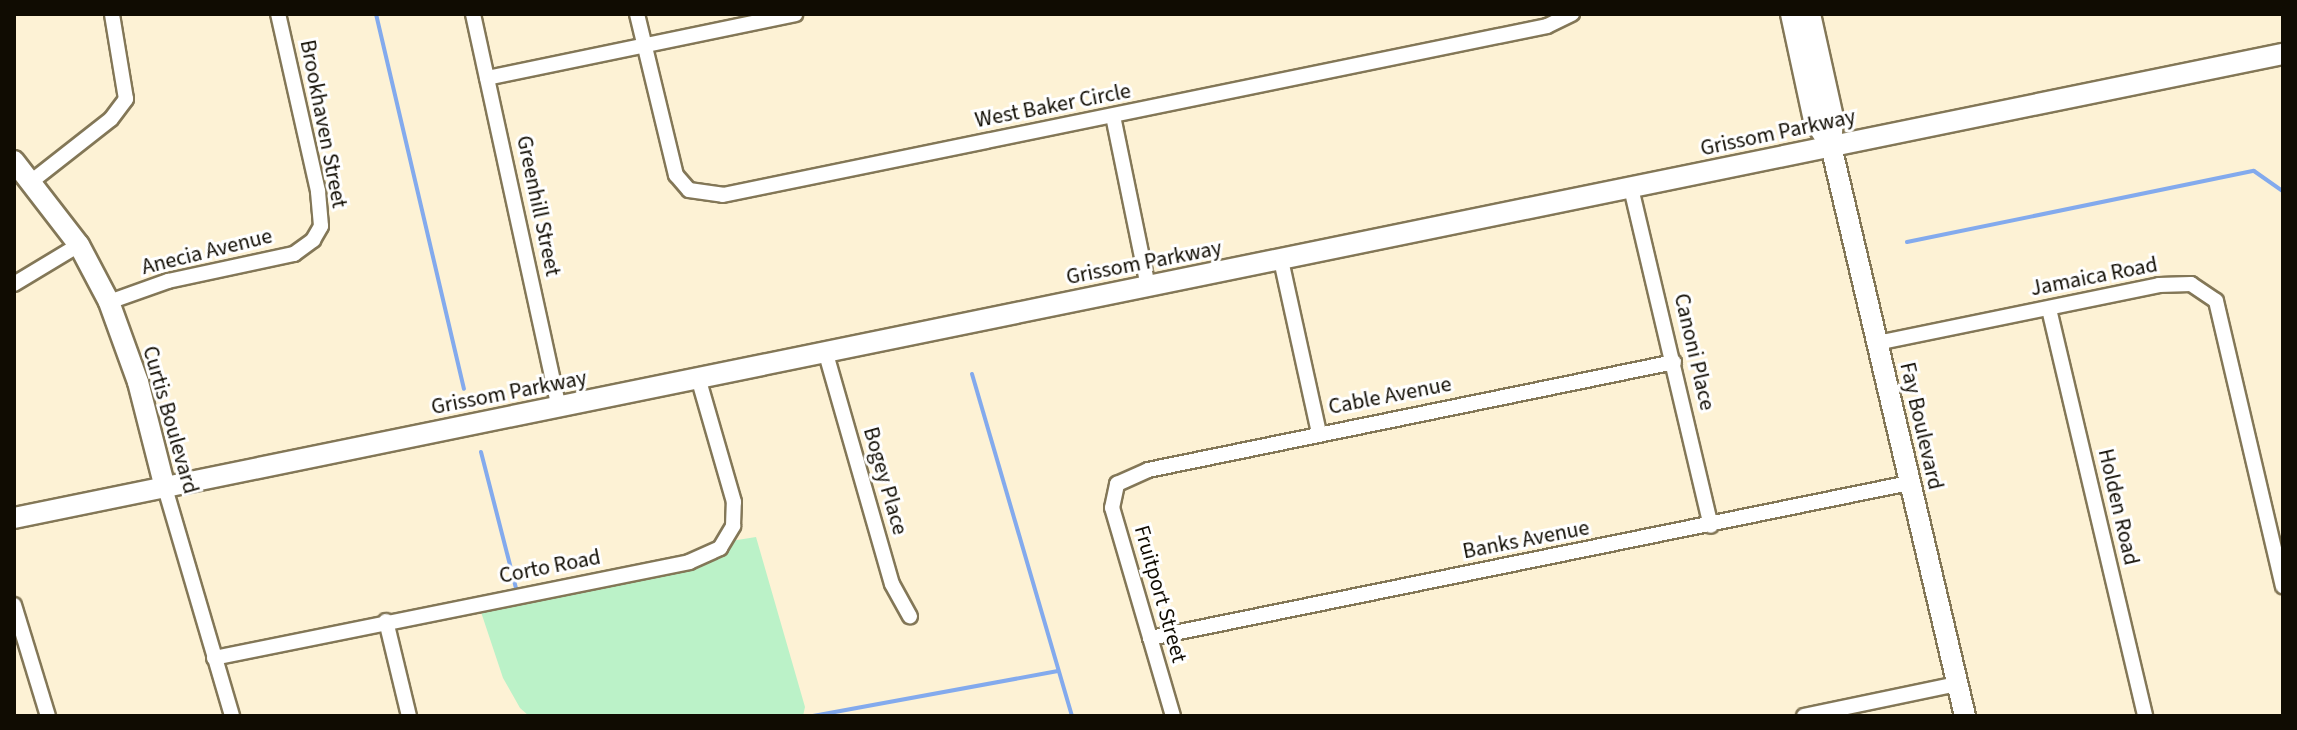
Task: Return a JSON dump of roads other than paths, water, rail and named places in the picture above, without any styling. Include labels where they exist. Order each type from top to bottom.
[{"type":"main road","name":"Fay Boulevard","points":[[1791,14],[1814,120],[1831,146]]},
{"type":"main road","name":"Fay Boulevard","points":[[1810,14],[1833,118],[1831,146],[1965,716]]},
{"type":"main road","name":"Grissom Parkway","points":[[14,518],[699,381],[2283,54]]},
{"type":"main road","name":"Curtis Boulevard","points":[[14,161],[79,245],[109,302],[138,382],[165,488]]},
{"type":"street","points":[[32,181],[111,119],[126,99],[112,14]]},
{"type":"street","name":"Brookhaven Street","points":[[278,14],[318,191],[321,226],[313,240]]},
{"type":"street","name":"Greenhill Street","points":[[473,14],[559,407]]},
{"type":"street","name":"West Baker Circle","points":[[637,14],[676,175],[689,190],[706,195],[1113,116],[1547,26],[1572,14]]},
{"type":"street","points":[[487,78],[795,14]]},
{"type":"street","points":[[1113,116],[1148,286]]},
{"type":"street","name":"Canoni Place","points":[[1631,188],[1711,526]]},
{"type":"street","name":"Anecia Avenue","points":[[109,302],[168,281],[294,254],[313,240]]},
{"type":"street","points":[[14,284],[79,245]]},
{"type":"street","points":[[1281,260],[1319,433]]},
{"type":"street","name":"Jamaica Road","points":[[1877,343],[2159,285],[2191,284],[2216,301],[2283,586]]},
{"type":"street","name":"Holden Road","points":[[2049,309],[2145,716]]},
{"type":"street","name":"Bogey Place","points":[[826,354],[892,584],[910,616]]},
{"type":"street","name":"Cable Avenue","points":[[1117,484],[1148,470],[1674,362]]},
{"type":"street","name":"Corto Road","points":[[214,658],[689,562],[720,548],[733,526],[734,502],[699,381]]},
{"type":"street","name":"Banks Avenue","points":[[1150,638],[1711,526],[1909,483]]},
{"type":"street","name":"Fruitport Street","points":[[1117,484],[1112,508],[1173,716]]},
{"type":"street","name":"Curtis Boulevard","points":[[165,488],[232,716]]},
{"type":"street","points":[[14,605],[48,716]]},
{"type":"street","points":[[386,621],[409,716]]},
{"type":"street","points":[[1804,716],[1957,684]]},
{"type":"waterway","points":[[376,14],[464,389]]},
{"type":"waterway","points":[[1907,242],[2254,171],[2283,191]]},
{"type":"waterway","points":[[972,374],[1072,716]]},
{"type":"waterway","points":[[481,452],[516,588]]},
{"type":"waterway","points":[[813,716],[1058,671]]}]
